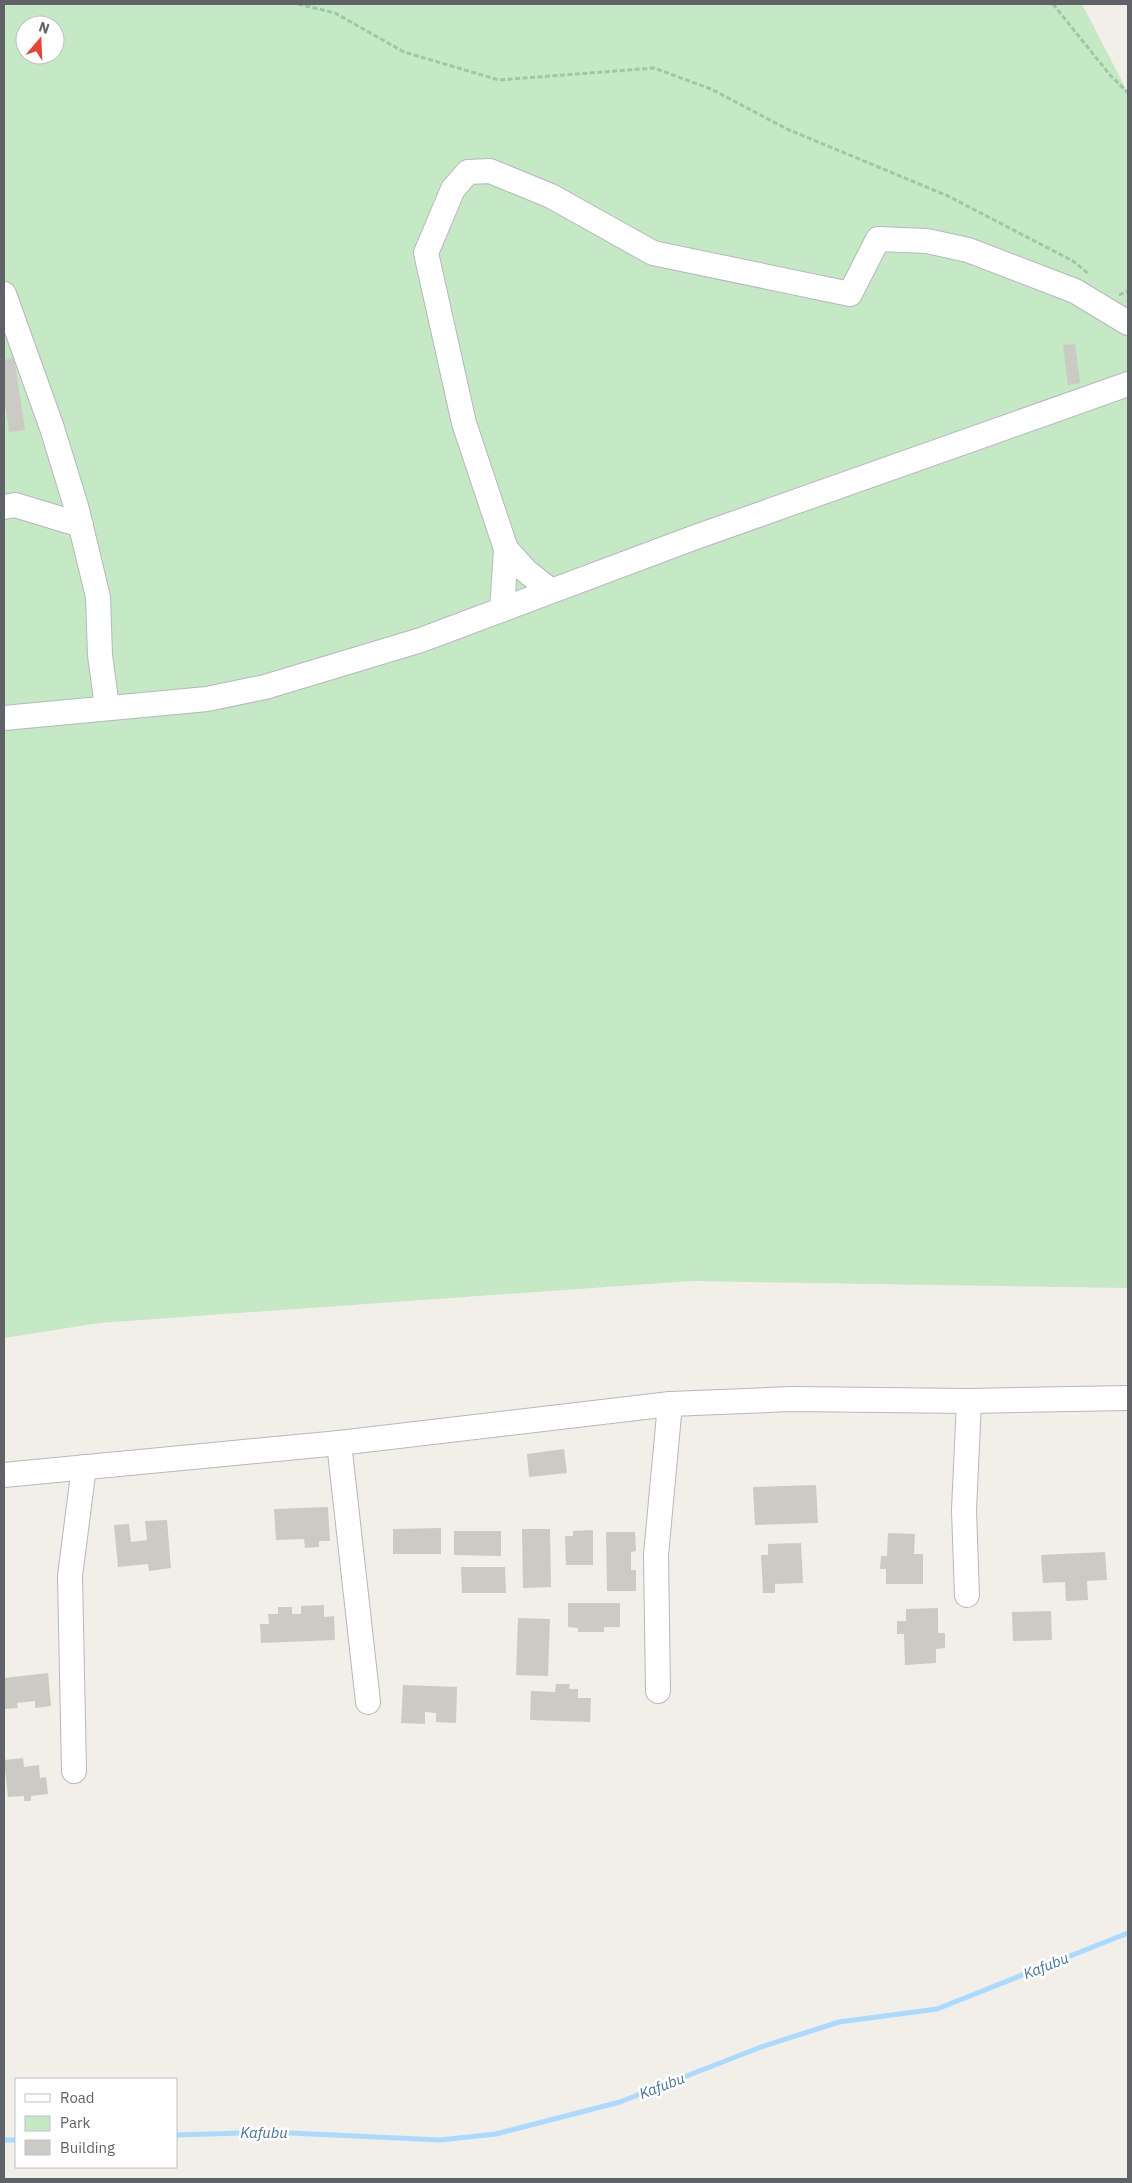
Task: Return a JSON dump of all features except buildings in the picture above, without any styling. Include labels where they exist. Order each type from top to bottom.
[{"type":"street","points":[[502,610],[506,549],[464,423],[426,253],[453,190],[468,172],[490,171],[551,196],[653,253],[850,294],[878,239],[927,241],[968,250],[1075,291],[1128,322]]},
{"type":"street","points":[[4,294],[52,428],[80,525],[98,597],[100,656],[107,708]]},
{"type":"street","points":[[4,718],[207,699],[266,687],[421,640],[712,532],[1128,384]]},
{"type":"street","points":[[4,507],[15,505],[80,525]]},
{"type":"street","points":[[506,549],[526,571],[551,591]]},
{"type":"street","points":[[4,1475],[339,1443],[670,1404],[792,1399],[969,1401],[1128,1398]]},
{"type":"street","points":[[967,1595],[964,1510],[969,1401]]},
{"type":"street","points":[[658,1691],[656,1555],[661,1481],[670,1404]]},
{"type":"street","points":[[339,1443],[368,1702]]},
{"type":"street","points":[[74,1771],[70,1576],[84,1467]]},
{"type":"path","points":[[298,4],[335,13],[404,52],[499,80],[654,68],[711,90],[787,129],[948,196],[1073,261],[1094,278]]},
{"type":"path","points":[[1054,4],[1110,75],[1128,93]]},
{"type":"path","points":[[1116,296],[1128,291]]},
{"type":"green space","points":[[4,4],[1082,4],[1128,93],[1128,1288],[691,1281],[99,1323],[4,1338]]},
{"type":"waterway","name":"Kafubu","points":[[178,2135],[269,2132],[440,2140],[496,2134],[620,2102],[761,2047],[839,2022],[937,2009],[1128,1933]]},
{"type":"waterway","name":"Kafubu","points":[[4,2140],[15,2140]]}]
